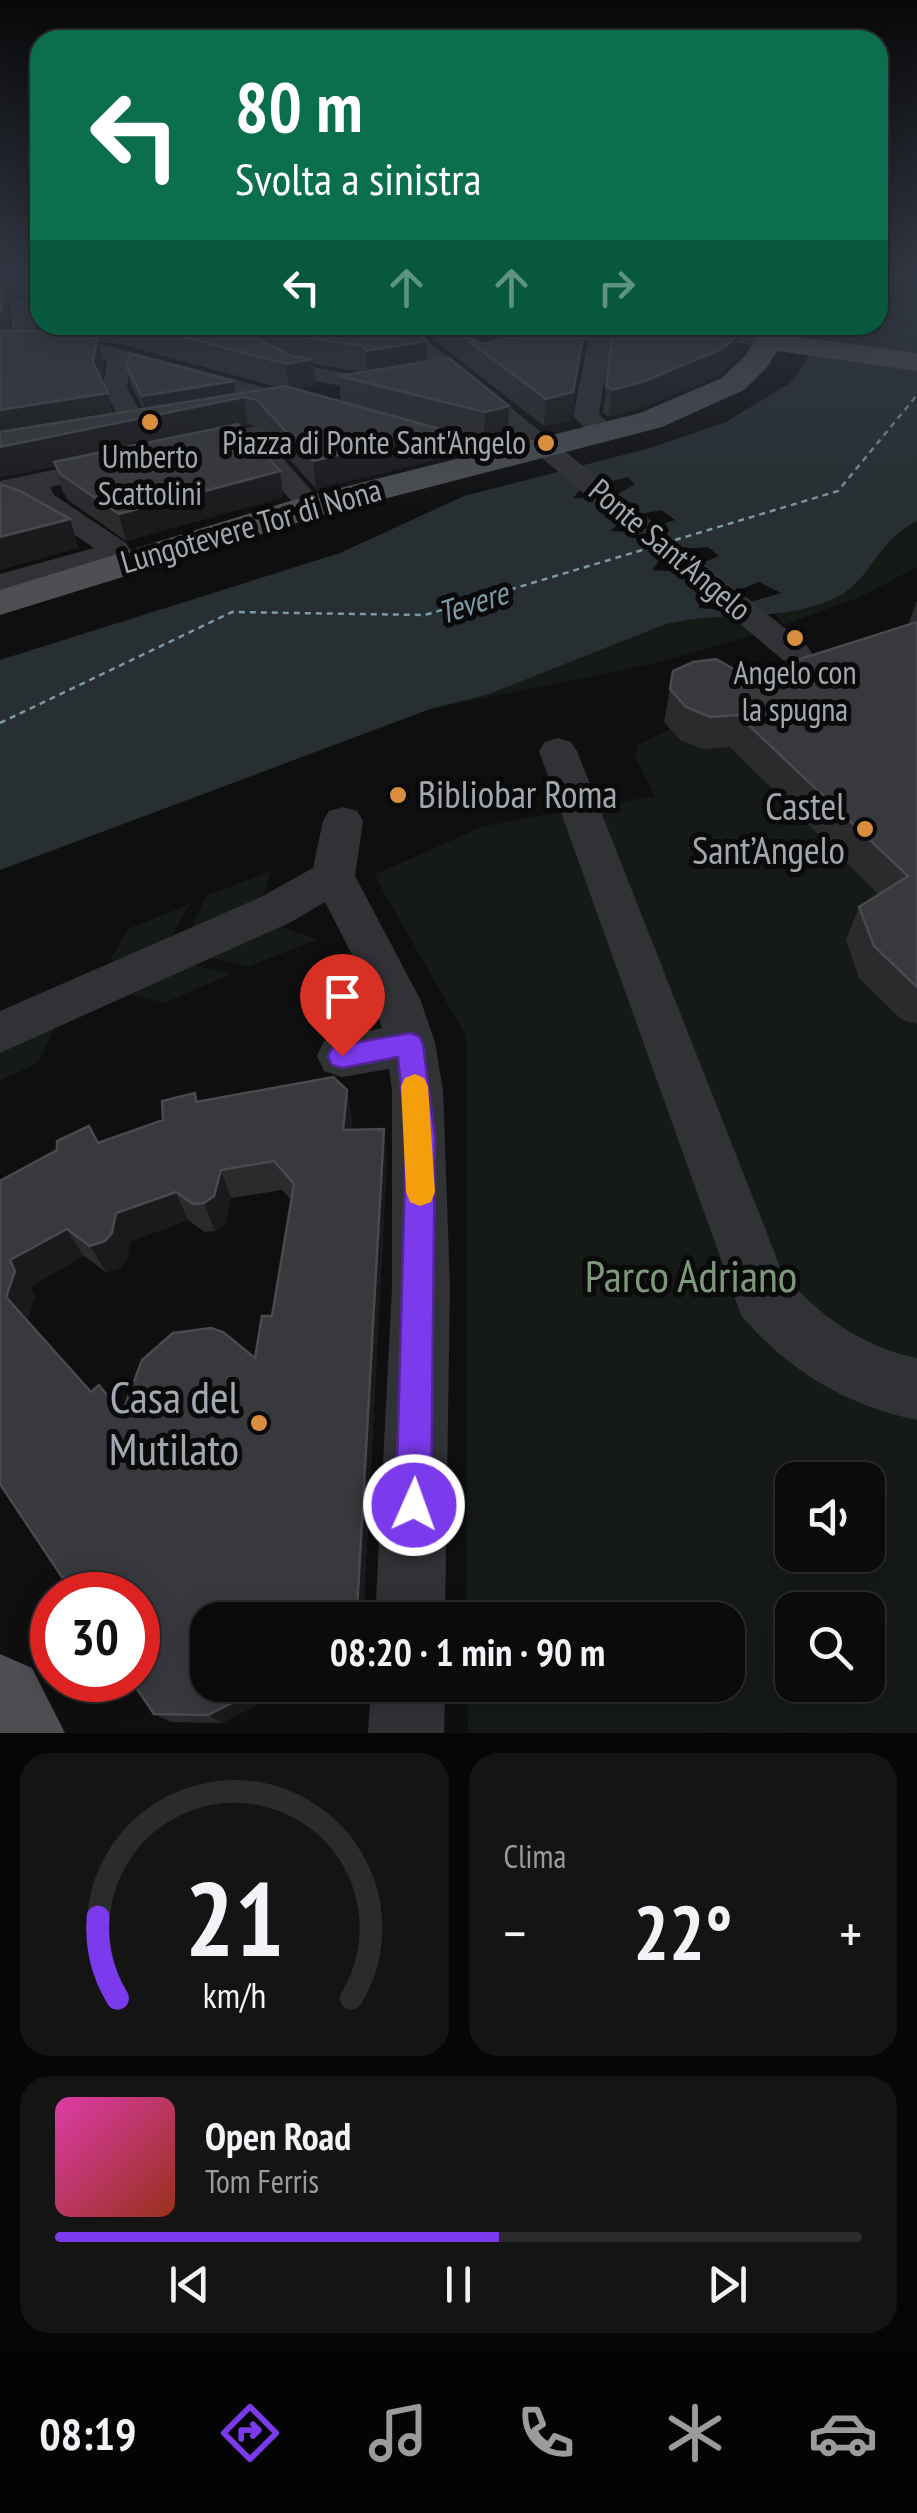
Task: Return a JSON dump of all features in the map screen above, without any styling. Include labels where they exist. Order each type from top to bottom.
[{"type":"main road","points":[[548,452],[595,424],[706,398],[733,384],[761,355]]},
{"type":"main road","points":[[863,355],[917,362]]},
{"type":"main road","name":"Lungotevere Tor di Nona","points":[[0,602],[221,532],[548,452]]},
{"type":"main road","points":[[0,1700],[20,1733]]},
{"type":"street","points":[[116,355],[170,361],[246,416],[304,498]]},
{"type":"street","points":[[29,496],[147,458],[246,416],[374,388],[300,372],[269,355]]},
{"type":"street","name":"Ponte Sant'Angelo","points":[[433,355],[788,648]]},
{"type":"street","points":[[595,424],[599,355]]},
{"type":"street","points":[[120,356],[114,386],[136,428]]},
{"type":"street","points":[[246,416],[300,372]]},
{"type":"street","points":[[420,380],[457,373]]},
{"type":"street","points":[[296,403],[454,446],[548,452]]},
{"type":"street","points":[[246,416],[337,415]]},
{"type":"street","points":[[100,435],[168,423]]},
{"type":"street","points":[[0,584],[108,553],[29,496]]},
{"type":"street","points":[[558,751],[756,1282],[784,1322],[814,1348],[912,1388]]},
{"type":"street","points":[[344,821],[333,878],[363,930],[402,1015],[410,1044],[420,1137],[411,1602]]},
{"type":"street","points":[[0,1033],[275,910],[333,878]]},
{"type":"street","points":[[342,1056],[410,1044]]},
{"type":"street","points":[[406,1733],[407,1702]]},
{"type":"green space","points":[[917,511],[917,567],[860,597],[784,625],[771,609]]},
{"type":"green space","points":[[724,610],[754,635],[652,664],[430,709],[0,870],[633,629]]},
{"type":"green space","name":"Parco Adriano","points":[[670,729],[680,740],[730,747],[893,908],[917,1024],[917,1733],[468,1733],[467,1702],[745,1702],[745,1602],[467,1602],[466,1036],[374,875],[484,826],[655,796],[635,756],[638,745]]},
{"type":"green space","points":[[271,871],[259,910],[186,939],[206,896]]},
{"type":"green space","points":[[190,904],[166,946],[117,965],[111,959],[128,929]]},
{"type":"green space","points":[[268,922],[318,939],[248,967],[198,954]]},
{"type":"green space","points":[[176,961],[231,974],[164,1003],[125,993]]},
{"type":"green space","points":[[56,1026],[38,1063],[0,1080],[0,1039]]},
{"type":"water","name":"Tevere","points":[[809,355],[917,355],[917,521],[893,538],[860,579],[839,596],[796,611],[663,625],[489,694],[430,709],[0,870],[0,660],[340,553],[464,496],[650,448],[726,422],[788,384]]},
{"type":"pier","points":[[628,477],[635,484],[618,494],[642,514],[661,510],[675,520],[657,526],[685,549],[708,547],[719,556],[702,563],[737,591],[759,582],[781,593],[724,610],[698,608],[705,595],[679,572],[652,570],[661,558],[631,532],[610,531],[620,523],[593,499],[573,498],[581,489]]},
{"type":"building","points":[[0,355],[94,355],[93,362],[108,393],[0,410]]},
{"type":"building","points":[[129,355],[136,355],[234,381],[142,396],[127,368]]},
{"type":"building","points":[[251,355],[313,359],[286,364]]},
{"type":"building","points":[[487,355],[580,355],[573,392],[546,399]]},
{"type":"building","points":[[610,355],[708,355],[642,382],[612,390],[606,386]]},
{"type":"building","points":[[449,358],[509,406],[485,412],[339,376]]},
{"type":"building","points":[[285,386],[443,430],[313,461],[257,400],[244,397],[0,447],[0,432]]},
{"type":"building","points":[[238,424],[280,471],[119,514],[60,474],[54,462]]},
{"type":"building","points":[[0,484],[20,491],[70,519],[0,537]]},
{"type":"building","name":"Castel Sant’Angelo","points":[[917,622],[917,987],[874,946],[859,907],[908,876],[738,715],[710,717],[686,707],[670,689],[673,671],[693,662],[716,659],[746,676]]},
{"type":"building","name":"Casa del Mutilato","points":[[333,1077],[347,1090],[343,1130],[384,1129],[357,1602],[190,1602],[190,1702],[234,1702],[208,1715],[154,1714],[146,1702],[160,1702],[160,1572],[59,1572],[0,1484],[0,1181],[57,1150],[57,1141],[89,1126],[98,1143],[163,1120],[162,1101],[195,1093],[196,1102]],"holes":[[[274,1161],[294,1184],[272,1316],[262,1316],[255,1358],[223,1332],[211,1328],[173,1333],[142,1360],[122,1414],[99,1385],[91,1392],[6,1297],[15,1271],[10,1260],[67,1229],[90,1246],[105,1241],[112,1233],[116,1213],[176,1192],[193,1204],[204,1203],[214,1196],[221,1170]]]},
{"type":"ferry route","points":[[675,540],[838,491],[917,395]]},
{"type":"ferry route","points":[[0,723],[232,612],[425,615],[649,548]]},
{"type":"slow traffic","points":[[415,1086],[420,1192]]},
{"type":"place","name":"Umberto Scattolini","points":[[150,422]]},
{"type":"place","name":"Piazza di Ponte Sant'Angelo","points":[[546,443]]},
{"type":"place","name":"Angelo con la spugna","points":[[795,638]]},
{"type":"place","name":"Bibliobar Roma","points":[[398,795]]},
{"type":"place","name":"Castel Sant’Angelo","points":[[865,829]]},
{"type":"place","name":"Casa del Mutilato","points":[[259,1423]]},
{"type":"route","points":[[342,1056],[410,1044],[420,1137],[414,1505]]}]
